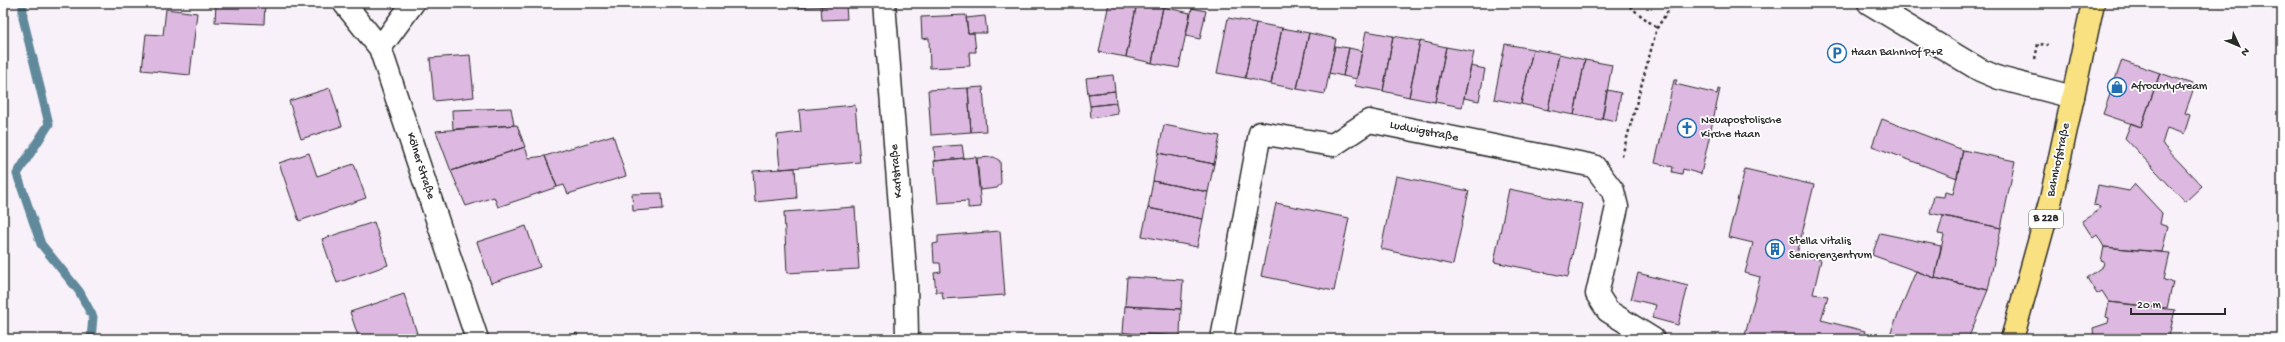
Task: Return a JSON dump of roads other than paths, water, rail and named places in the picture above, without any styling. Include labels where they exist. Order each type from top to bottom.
[{"type":"main road","name":"B 228","points":[[2073,97],[2093,3]]},
{"type":"main road","name":"Bahnhofstraße","points":[[2012,339],[2051,199],[2073,97]]},
{"type":"street","name":"Kölner Straße","points":[[344,3],[380,48],[477,339]]},
{"type":"street","points":[[380,48],[412,3]]},
{"type":"street","name":"Karlstraße","points":[[884,3],[906,282],[908,339]]},
{"type":"street","points":[[1869,3],[1980,70],[1999,78],[2073,97]]},
{"type":"street","name":"Ludwigstraße","points":[[1222,339],[1260,133],[1333,145],[1369,120],[1594,166],[1613,191],[1617,206],[1597,294],[1608,311],[1653,339]]},
{"type":"waterway","points":[[23,3],[23,18],[49,124],[17,174],[41,244],[79,291],[93,317],[91,339]]},
{"type":"place","name":"Haan Bahnhof P+R","points":[[1837,53]]},
{"type":"place","name":"Afrocurlydream","points":[[2117,87]]},
{"type":"place","name":"Neuapostolische Kirche Haan","points":[[1687,128]]},
{"type":"place","name":"Stella Vitalis Seniorenzentrum","points":[[1775,249]]}]
